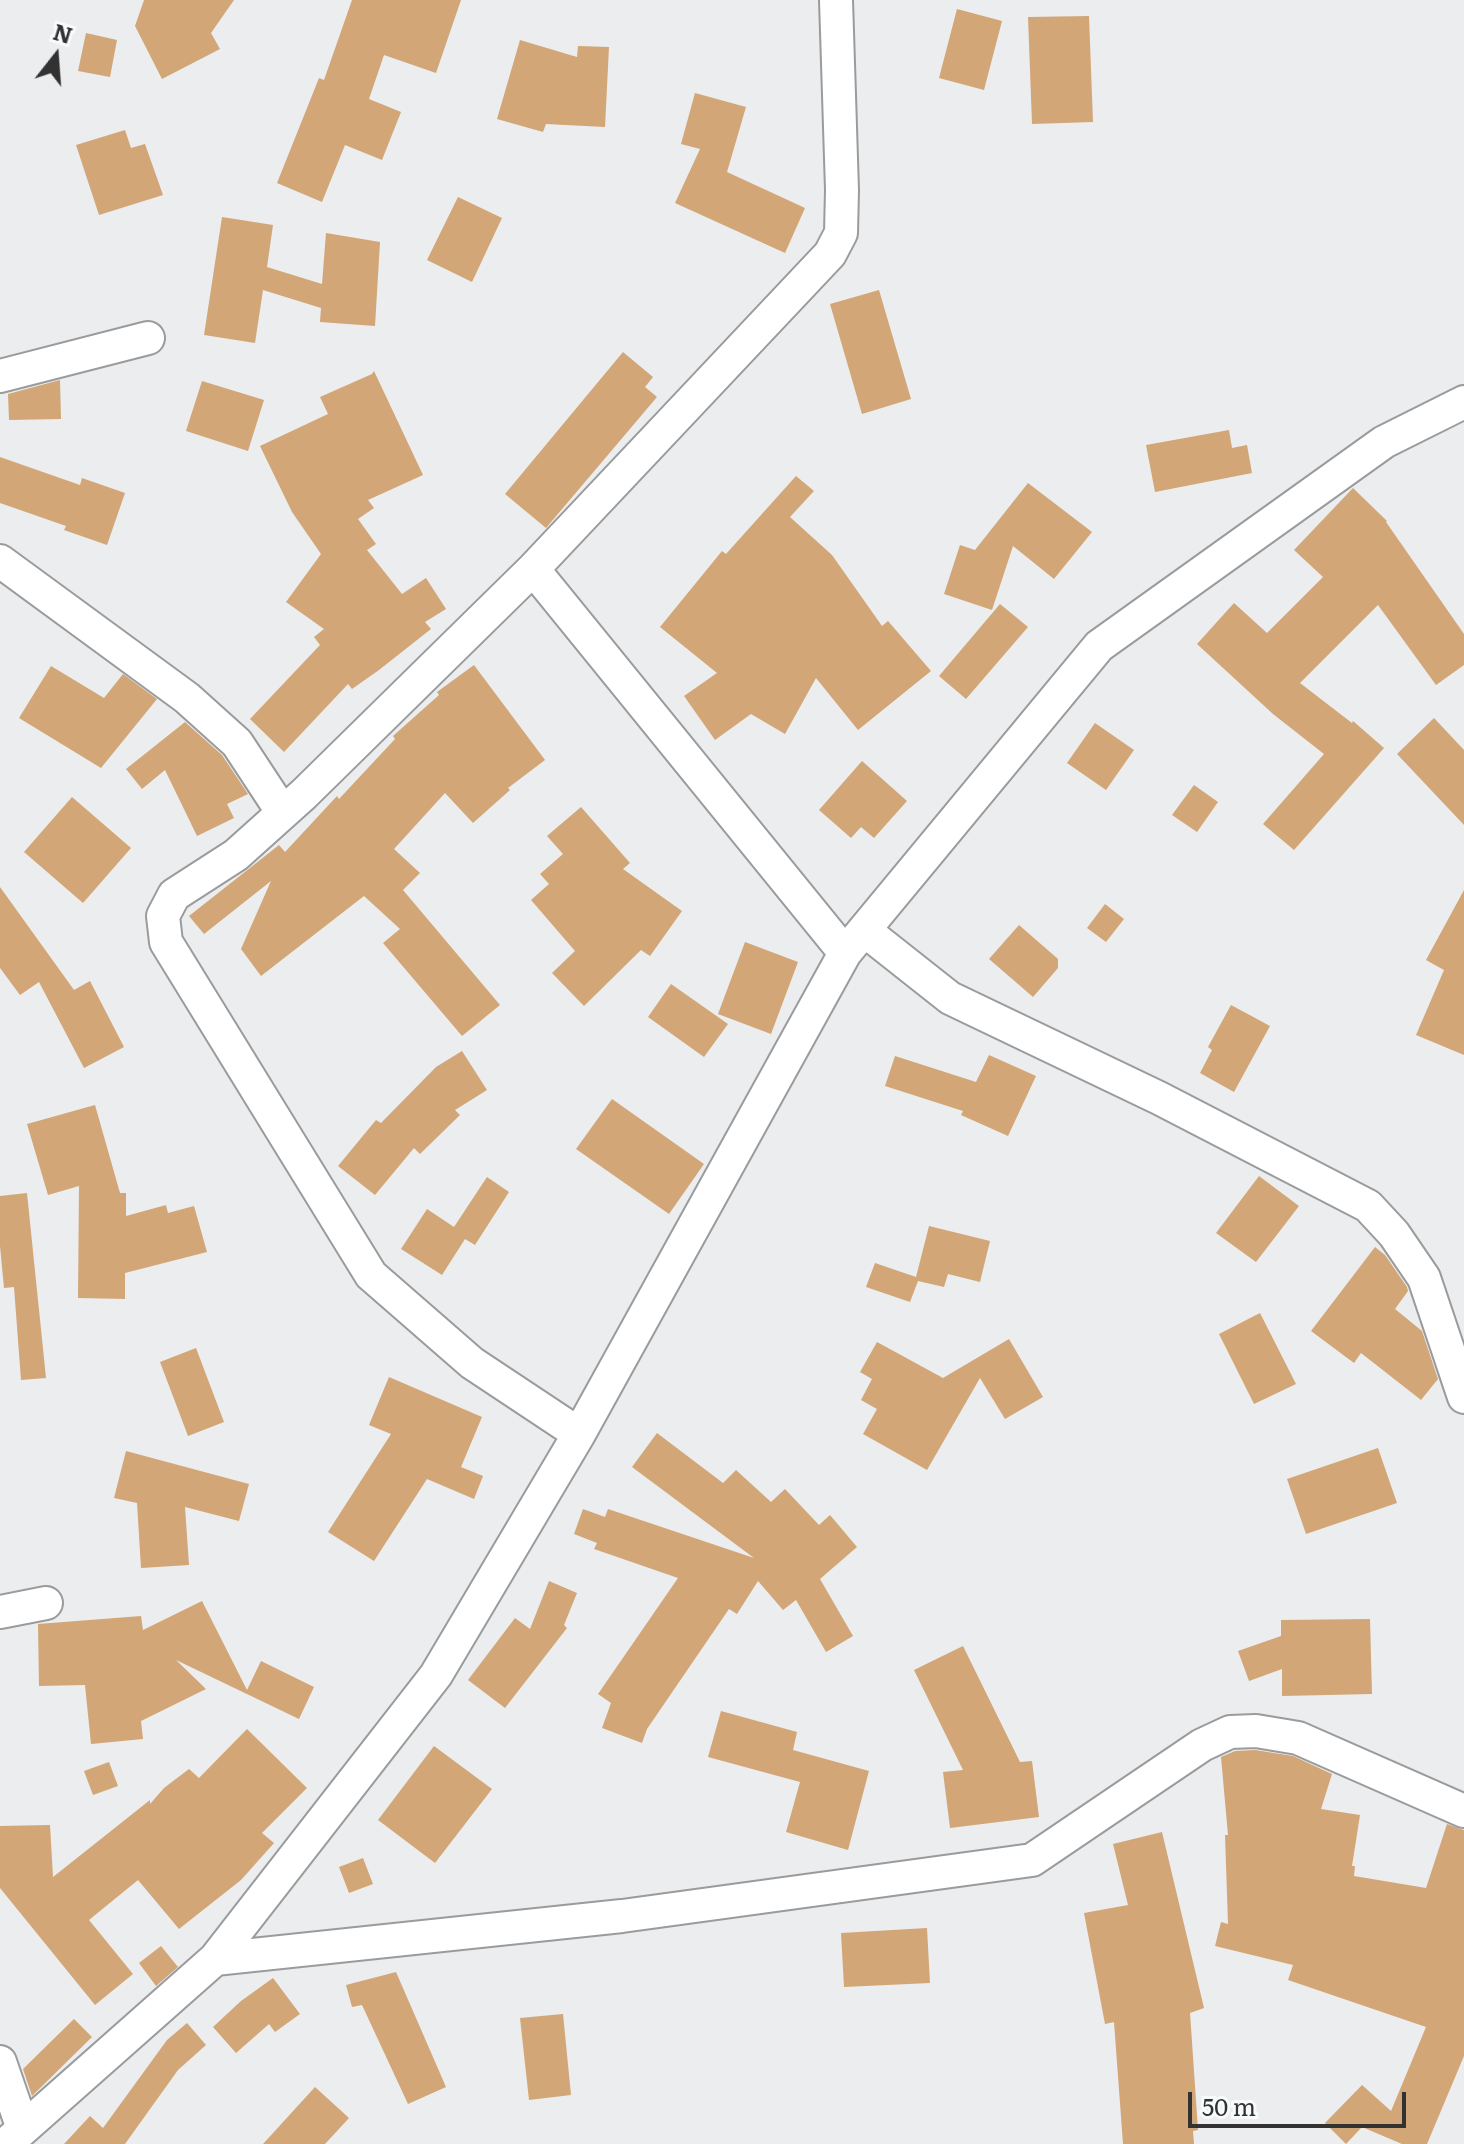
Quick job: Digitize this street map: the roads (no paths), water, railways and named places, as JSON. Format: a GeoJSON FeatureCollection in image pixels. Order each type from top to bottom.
{"type":"FeatureCollection","features":[{"type":"Feature","properties":{"kind":"street"},"geometry":{"type":"LineString","coordinates":[[579,1434],[472,1363],[371,1275],[166,942],[163,916],[174,895],[236,855],[283,813],[533,569],[830,254],[841,233],[836,0]]}},
{"type":"Feature","properties":{"kind":"street"},"geometry":{"type":"LineString","coordinates":[[0,376],[148,338]]}},
{"type":"Feature","properties":{"kind":"street"},"geometry":{"type":"LineString","coordinates":[[14,2137],[215,1959],[436,1675],[579,1434],[854,941],[1099,646],[1384,442],[1464,402]]}},
{"type":"Feature","properties":{"kind":"street"},"geometry":{"type":"LineString","coordinates":[[0,561],[187,698],[237,743],[283,813]]}},
{"type":"Feature","properties":{"kind":"street"},"geometry":{"type":"LineString","coordinates":[[533,569],[854,941],[950,998],[1159,1098],[1368,1206],[1394,1234],[1424,1278],[1464,1397]]}},
{"type":"Feature","properties":{"kind":"street"},"geometry":{"type":"LineString","coordinates":[[0,1612],[46,1603]]}},
{"type":"Feature","properties":{"kind":"street"},"geometry":{"type":"LineString","coordinates":[[215,1959],[622,1916],[1032,1860],[1202,1745],[1230,1732],[1256,1731],[1298,1738],[1464,1811]]}},
{"type":"Feature","properties":{"kind":"street"},"geometry":{"type":"LineString","coordinates":[[0,2062],[14,2137]]}}]}
